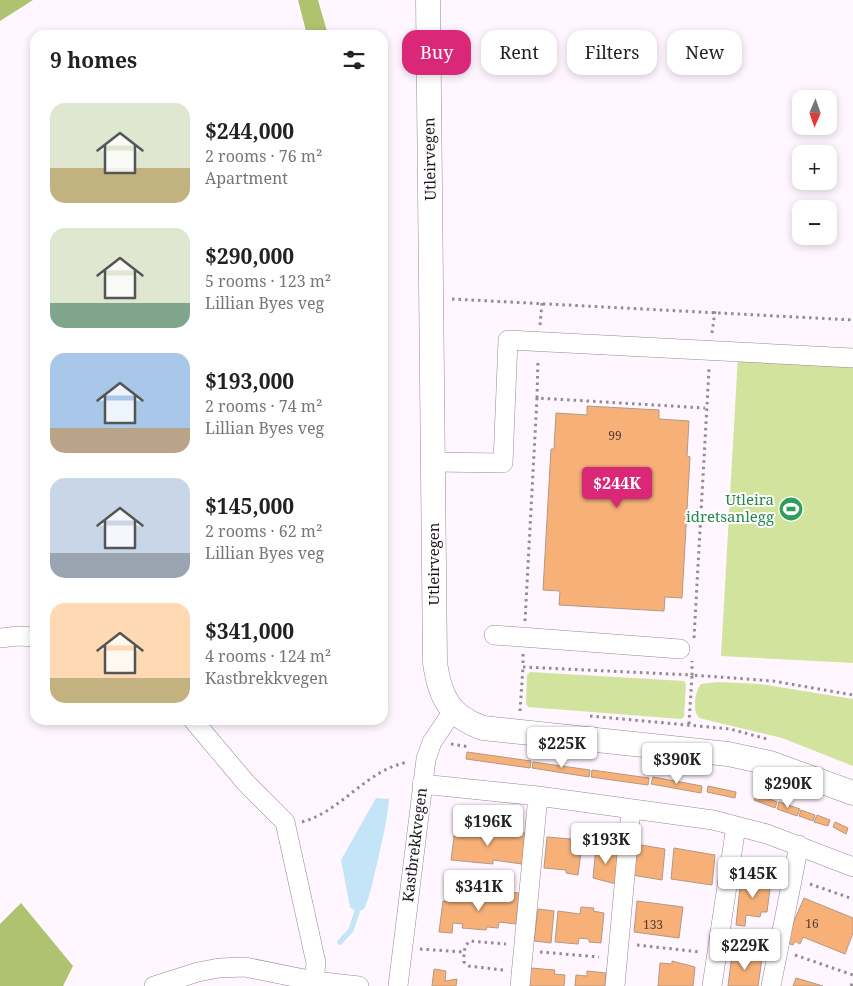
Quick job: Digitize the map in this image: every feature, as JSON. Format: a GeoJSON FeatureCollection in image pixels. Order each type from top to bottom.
{"type":"FeatureCollection","features":[{"type":"Feature","properties":{"kind":"main road","name":"Utleirvegen"},"geometry":{"type":"LineString","coordinates":[[428,0],[435,663],[439,688],[453,711],[467,722],[483,728],[728,754],[770,763],[853,793]]}},
{"type":"Feature","properties":{"kind":"street"},"geometry":{"type":"LineString","coordinates":[[433,462],[503,463],[508,340],[853,358]]}},
{"type":"Feature","properties":{"kind":"street"},"geometry":{"type":"LineString","coordinates":[[494,635],[689,650]]}},
{"type":"Feature","properties":{"kind":"street"},"geometry":{"type":"LineString","coordinates":[[0,638],[30,637]]}},
{"type":"Feature","properties":{"kind":"street","name":"Kastbrekkvegen"},"geometry":{"type":"LineString","coordinates":[[398,986],[426,759],[432,742],[453,711]]}},
{"type":"Feature","properties":{"kind":"street"},"geometry":{"type":"LineString","coordinates":[[197,725],[246,783],[285,822],[316,963],[314,981]]}},
{"type":"Feature","properties":{"kind":"street"},"geometry":{"type":"LineString","coordinates":[[422,784],[538,796],[713,820],[799,845],[853,867]]}},
{"type":"Feature","properties":{"kind":"street"},"geometry":{"type":"LineString","coordinates":[[521,979],[538,796]]}},
{"type":"Feature","properties":{"kind":"street"},"geometry":{"type":"LineString","coordinates":[[615,986],[631,809]]}},
{"type":"Feature","properties":{"kind":"street"},"geometry":{"type":"LineString","coordinates":[[712,986],[736,826]]}},
{"type":"Feature","properties":{"kind":"street"},"geometry":{"type":"LineString","coordinates":[[771,986],[799,845]]}},
{"type":"Feature","properties":{"kind":"street"},"geometry":{"type":"LineString","coordinates":[[154,986],[173,978],[219,968],[245,968],[314,981],[360,986]]}},
{"type":"Feature","properties":{"kind":"path"},"geometry":{"type":"LineString","coordinates":[[452,290],[452,309]]}},
{"type":"Feature","properties":{"kind":"path"},"geometry":{"type":"LineString","coordinates":[[452,300],[853,320]]}},
{"type":"Feature","properties":{"kind":"path"},"geometry":{"type":"LineString","coordinates":[[525,629],[539,342]]}},
{"type":"Feature","properties":{"kind":"path"},"geometry":{"type":"LineString","coordinates":[[689,724],[692,675],[689,650],[710,351]]}},
{"type":"Feature","properties":{"kind":"path"},"geometry":{"type":"LineString","coordinates":[[537,398],[705,408]]}},
{"type":"Feature","properties":{"kind":"path"},"geometry":{"type":"LineString","coordinates":[[520,711],[524,648]]}},
{"type":"Feature","properties":{"kind":"path"},"geometry":{"type":"LineString","coordinates":[[523,667],[773,681],[853,695]]}},
{"type":"Feature","properties":{"kind":"path"},"geometry":{"type":"LineString","coordinates":[[510,710],[530,712]]}},
{"type":"Feature","properties":{"kind":"path"},"geometry":{"type":"LineString","coordinates":[[589,716],[730,729],[772,740]]}},
{"type":"Feature","properties":{"kind":"path"},"geometry":{"type":"LineString","coordinates":[[446,744],[472,747]]}},
{"type":"Feature","properties":{"kind":"path"},"geometry":{"type":"LineString","coordinates":[[285,822],[302,822],[316,818],[353,790],[392,765],[426,759]]}},
{"type":"Feature","properties":{"kind":"path"},"geometry":{"type":"LineString","coordinates":[[793,878],[853,899]]}},
{"type":"Feature","properties":{"kind":"path"},"geometry":{"type":"LineString","coordinates":[[521,979],[468,966],[464,962],[466,945],[470,941],[524,948],[716,954]]}},
{"type":"Feature","properties":{"kind":"path"},"geometry":{"type":"LineString","coordinates":[[403,947],[464,952]]}},
{"type":"Feature","properties":{"kind":"path"},"geometry":{"type":"LineString","coordinates":[[851,986],[853,982]]}},
{"type":"Feature","properties":{"kind":"green space"},"geometry":{"type":"Polygon","coordinates":[[[0,0],[33,0],[0,21],[0,0]]]}},
{"type":"Feature","properties":{"kind":"green space"},"geometry":{"type":"Polygon","coordinates":[[[298,0],[318,0],[327,30],[306,30],[298,0]]]}},
{"type":"Feature","properties":{"kind":"green space","name":"Utleira idretsanlegg"},"geometry":{"type":"Polygon","coordinates":[[[738,355],[853,362],[853,663],[721,656],[738,355]]]}},
{"type":"Feature","properties":{"kind":"green space"},"geometry":{"type":"Polygon","coordinates":[[[530,672],[684,681],[686,684],[684,717],[681,719],[528,707],[526,704],[527,675],[530,672]]]}},
{"type":"Feature","properties":{"kind":"green space"},"geometry":{"type":"Polygon","coordinates":[[[717,682],[760,684],[853,699],[853,766],[782,738],[699,718],[695,706],[699,687],[701,684],[717,682]]]}},
{"type":"Feature","properties":{"kind":"green space"},"geometry":{"type":"Polygon","coordinates":[[[21,903],[73,966],[63,986],[0,986],[0,924],[21,903]]]}},
{"type":"Feature","properties":{"kind":"water"},"geometry":{"type":"Polygon","coordinates":[[[376,798],[389,799],[387,816],[369,897],[364,909],[357,912],[350,907],[341,860],[376,798]]]}},
{"type":"Feature","properties":{"kind":"building"},"geometry":{"type":"Polygon","coordinates":[[[587,406],[659,410],[659,419],[689,421],[687,456],[690,457],[682,598],[665,597],[664,611],[559,605],[560,591],[543,590],[551,449],[554,449],[556,413],[587,415],[587,406]]]}},
{"type":"Feature","properties":{"kind":"building"},"geometry":{"type":"Polygon","coordinates":[[[467,752],[531,761],[530,768],[466,759],[467,752]]]}},
{"type":"Feature","properties":{"kind":"building"},"geometry":{"type":"Polygon","coordinates":[[[533,762],[590,770],[589,777],[532,768],[533,762]]]}},
{"type":"Feature","properties":{"kind":"building"},"geometry":{"type":"Polygon","coordinates":[[[592,770],[649,778],[648,785],[591,777],[592,770]]]}},
{"type":"Feature","properties":{"kind":"building"},"geometry":{"type":"Polygon","coordinates":[[[653,777],[702,786],[701,793],[651,784],[653,777]]]}},
{"type":"Feature","properties":{"kind":"building"},"geometry":{"type":"Polygon","coordinates":[[[708,786],[736,792],[735,798],[707,792],[708,786]]]}},
{"type":"Feature","properties":{"kind":"building"},"geometry":{"type":"Polygon","coordinates":[[[757,794],[777,802],[775,808],[754,800],[757,794]]]}},
{"type":"Feature","properties":{"kind":"building"},"geometry":{"type":"Polygon","coordinates":[[[779,802],[800,809],[797,816],[777,809],[779,802]]]}},
{"type":"Feature","properties":{"kind":"building"},"geometry":{"type":"Polygon","coordinates":[[[801,810],[815,815],[813,821],[799,816],[801,810]]]}},
{"type":"Feature","properties":{"kind":"building"},"geometry":{"type":"Polygon","coordinates":[[[817,815],[830,820],[828,826],[814,822],[817,815]]]}},
{"type":"Feature","properties":{"kind":"building"},"geometry":{"type":"Polygon","coordinates":[[[835,822],[848,828],[846,834],[833,827],[835,822]]]}},
{"type":"Feature","properties":{"kind":"building"},"geometry":{"type":"Polygon","coordinates":[[[455,829],[494,833],[495,830],[525,833],[522,864],[493,860],[493,864],[451,860],[455,829]]]}},
{"type":"Feature","properties":{"kind":"building"},"geometry":{"type":"Polygon","coordinates":[[[547,837],[571,839],[571,843],[582,844],[578,875],[566,873],[566,870],[544,868],[547,837]]]}},
{"type":"Feature","properties":{"kind":"building"},"geometry":{"type":"Polygon","coordinates":[[[635,844],[665,849],[662,880],[632,875],[635,844]]]}},
{"type":"Feature","properties":{"kind":"building"},"geometry":{"type":"Polygon","coordinates":[[[596,847],[609,849],[608,852],[620,853],[616,884],[593,878],[596,847]]]}},
{"type":"Feature","properties":{"kind":"building"},"geometry":{"type":"Polygon","coordinates":[[[674,848],[715,855],[712,885],[671,879],[674,848]]]}},
{"type":"Feature","properties":{"kind":"building"},"geometry":{"type":"Polygon","coordinates":[[[741,878],[771,881],[767,912],[761,912],[760,917],[746,915],[745,926],[736,925],[741,878]]]}},
{"type":"Feature","properties":{"kind":"building"},"geometry":{"type":"Polygon","coordinates":[[[501,891],[519,893],[516,924],[499,922],[498,928],[487,927],[486,930],[462,928],[463,924],[453,923],[452,933],[439,932],[443,901],[454,902],[455,892],[467,894],[467,897],[488,899],[489,896],[500,897],[501,891]]]}},
{"type":"Feature","properties":{"kind":"building"},"geometry":{"type":"Polygon","coordinates":[[[804,898],[853,918],[853,933],[845,954],[803,937],[800,944],[795,941],[793,945],[785,942],[804,898]]]}},
{"type":"Feature","properties":{"kind":"building"},"geometry":{"type":"Polygon","coordinates":[[[637,901],[683,907],[679,938],[634,932],[637,901]]]}},
{"type":"Feature","properties":{"kind":"building"},"geometry":{"type":"Polygon","coordinates":[[[581,907],[594,908],[593,911],[604,913],[601,943],[589,942],[589,939],[579,938],[578,944],[555,942],[558,911],[580,914],[581,907]]]}},
{"type":"Feature","properties":{"kind":"building"},"geometry":{"type":"Polygon","coordinates":[[[538,909],[554,911],[551,943],[534,941],[538,909]]]}},
{"type":"Feature","properties":{"kind":"building"},"geometry":{"type":"Polygon","coordinates":[[[732,955],[762,959],[758,986],[728,986],[732,955]]]}},
{"type":"Feature","properties":{"kind":"building"},"geometry":{"type":"Polygon","coordinates":[[[672,961],[695,967],[693,986],[658,986],[660,963],[672,964],[672,961]]]}},
{"type":"Feature","properties":{"kind":"building"},"geometry":{"type":"Polygon","coordinates":[[[531,968],[555,970],[554,974],[565,975],[564,986],[529,986],[531,968]]]}},
{"type":"Feature","properties":{"kind":"building"},"geometry":{"type":"Polygon","coordinates":[[[434,969],[446,971],[445,981],[457,979],[456,986],[432,986],[434,969]]]}},
{"type":"Feature","properties":{"kind":"building"},"geometry":{"type":"Polygon","coordinates":[[[587,971],[606,973],[605,986],[575,986],[576,975],[587,976],[587,971]]]}},
{"type":"Feature","properties":{"kind":"building"},"geometry":{"type":"Polygon","coordinates":[[[796,978],[823,986],[793,986],[796,978]]]}},
{"type":"Feature","properties":{"kind":"waterway"},"geometry":{"type":"LineString","coordinates":[[340,942],[351,930],[357,912]]}},
{"type":"Feature","properties":{"kind":"place","name":"Utleira idretsanlegg"},"geometry":{"type":"Point","coordinates":[791,509]}}]}
